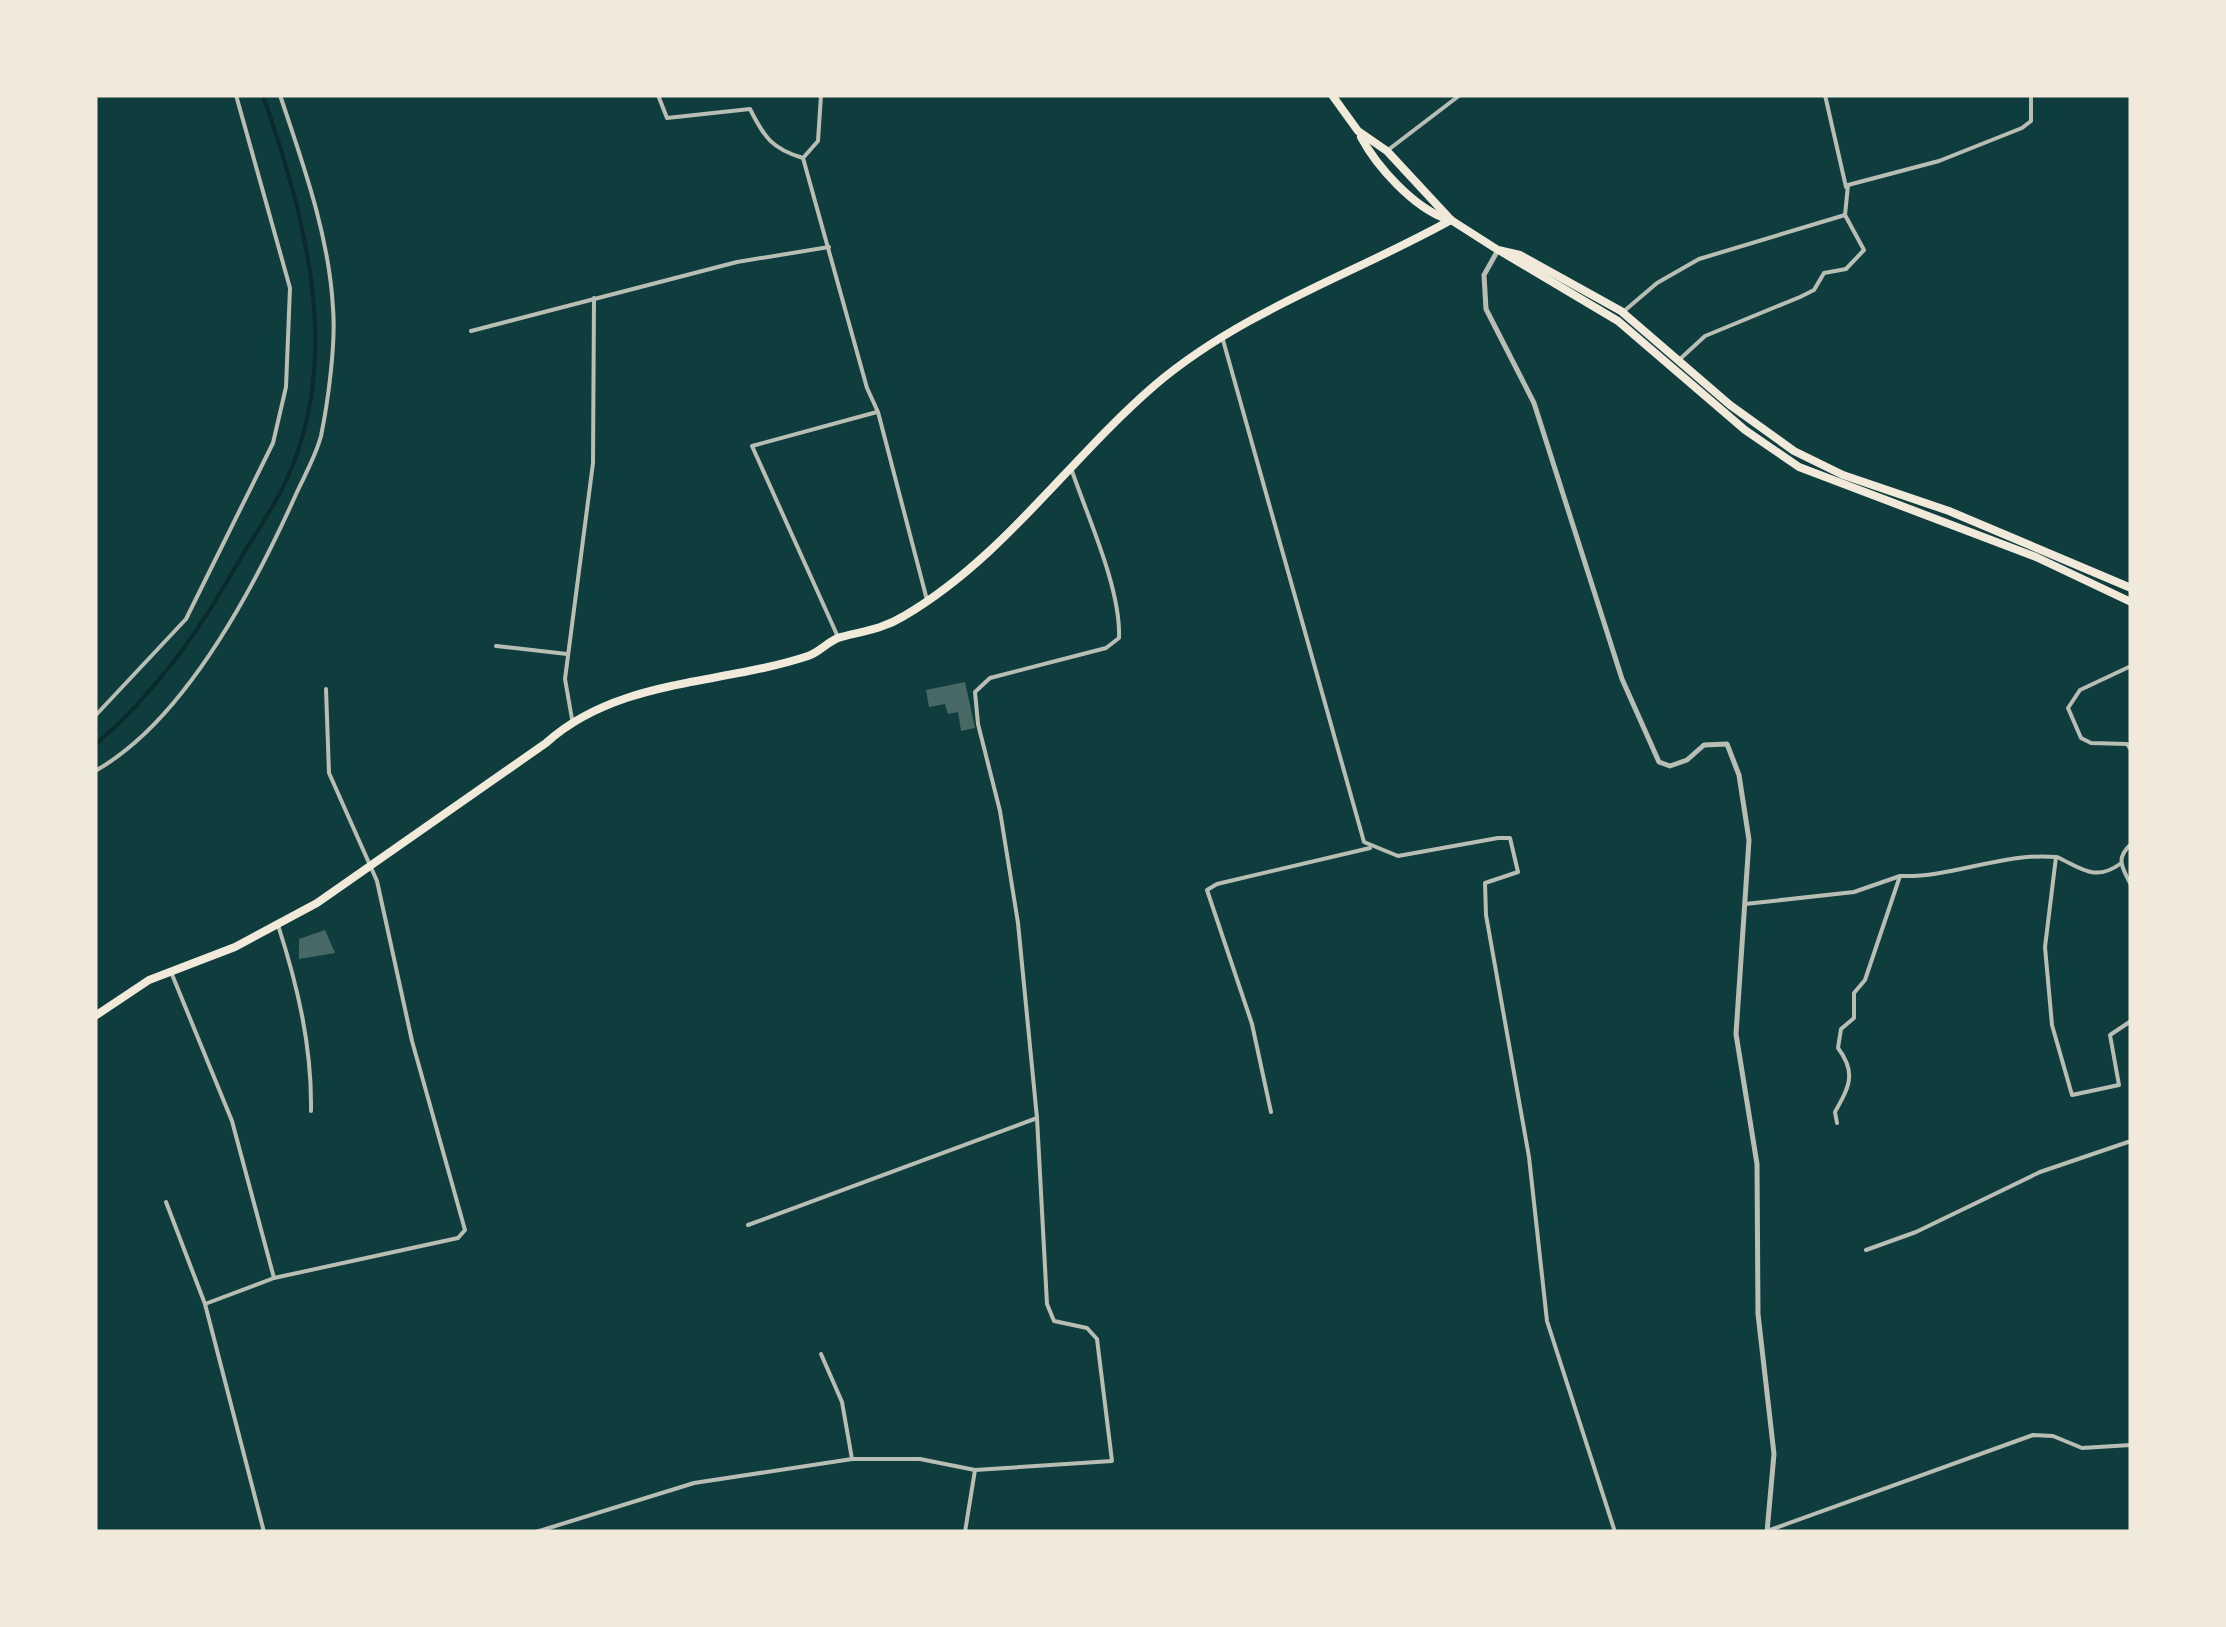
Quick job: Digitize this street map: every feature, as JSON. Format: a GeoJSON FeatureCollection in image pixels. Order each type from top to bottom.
{"type":"FeatureCollection","features":[{"type":"Feature","properties":{"kind":"main road"},"geometry":{"type":"LineString","coordinates":[[1332,95],[1371,154],[1433,214],[1451,220],[1514,263],[1618,321],[1745,430],[1799,466],[2036,557],[2131,602]]}},
{"type":"Feature","properties":{"kind":"main road"},"geometry":{"type":"LineString","coordinates":[[1358,131],[1387,151],[1451,220]]}},
{"type":"Feature","properties":{"kind":"main road"},"geometry":{"type":"LineString","coordinates":[[95,1016],[149,980],[235,946],[368,869],[572,720],[704,676],[811,655],[838,638],[868,634],[927,600],[988,552],[1153,386],[1222,335],[1280,304],[1370,265],[1451,220]]}},
{"type":"Feature","properties":{"kind":"main road"},"geometry":{"type":"LineString","coordinates":[[1498,250],[1520,255],[1623,312],[1742,414],[1794,450],[1843,474],[1949,511],[2131,588]]}},
{"type":"Feature","properties":{"kind":"street"},"geometry":{"type":"LineString","coordinates":[[95,716],[186,619],[273,443],[286,387],[290,288],[236,95]]}},
{"type":"Feature","properties":{"kind":"street"},"geometry":{"type":"LineString","coordinates":[[95,771],[120,758],[158,722],[216,640],[277,537],[320,439],[334,312],[328,260],[280,95]]}},
{"type":"Feature","properties":{"kind":"street"},"geometry":{"type":"LineString","coordinates":[[658,95],[667,118],[750,108],[764,138],[779,151],[803,158]]}},
{"type":"Feature","properties":{"kind":"street"},"geometry":{"type":"LineString","coordinates":[[803,158],[818,141],[820,95]]}},
{"type":"Feature","properties":{"kind":"street"},"geometry":{"type":"LineString","coordinates":[[1387,151],[1460,95]]}},
{"type":"Feature","properties":{"kind":"street"},"geometry":{"type":"LineString","coordinates":[[1680,359],[1705,336],[1814,290],[1824,272],[1855,262],[1864,250],[1845,215],[1846,187],[1825,95]]}},
{"type":"Feature","properties":{"kind":"street"},"geometry":{"type":"LineString","coordinates":[[1846,187],[1939,162],[2022,128],[2031,121],[2032,95]]}},
{"type":"Feature","properties":{"kind":"street"},"geometry":{"type":"LineString","coordinates":[[803,158],[867,388],[878,412],[927,600]]}},
{"type":"Feature","properties":{"kind":"street"},"geometry":{"type":"LineString","coordinates":[[1623,312],[1657,283],[1699,258],[1845,215]]}},
{"type":"Feature","properties":{"kind":"street"},"geometry":{"type":"LineString","coordinates":[[470,331],[737,262],[828,247]]}},
{"type":"Feature","properties":{"kind":"street"},"geometry":{"type":"LineString","coordinates":[[1498,250],[1484,275],[1486,309],[1534,403],[1622,678],[1659,762],[1670,766],[1687,760],[1704,744],[1727,744],[1733,752],[1749,840],[1736,1034],[1757,1164],[1758,1314],[1774,1454],[1767,1532],[2033,1434],[2052,1436],[2082,1448],[2131,1445]]}},
{"type":"Feature","properties":{"kind":"street"},"geometry":{"type":"LineString","coordinates":[[572,720],[565,679],[593,463],[594,298]]}},
{"type":"Feature","properties":{"kind":"street"},"geometry":{"type":"LineString","coordinates":[[1222,335],[1315,679],[1362,836],[1373,847],[1398,856],[1510,838],[1515,848],[1518,872],[1485,883],[1486,915],[1528,1157],[1551,1340],[1615,1532]]}},
{"type":"Feature","properties":{"kind":"street"},"geometry":{"type":"LineString","coordinates":[[838,638],[752,456],[752,446],[878,412]]}},
{"type":"Feature","properties":{"kind":"street"},"geometry":{"type":"LineString","coordinates":[[536,1532],[694,1484],[852,1460],[920,1458],[974,1470],[1112,1460],[1097,1339],[1087,1328],[1054,1321],[1047,1304],[1037,1118],[1018,923],[1000,811],[978,724],[976,692],[990,678],[1106,648],[1118,638],[1108,580],[1071,468]]}},
{"type":"Feature","properties":{"kind":"street"},"geometry":{"type":"LineString","coordinates":[[496,646],[567,654]]}},
{"type":"Feature","properties":{"kind":"street"},"geometry":{"type":"LineString","coordinates":[[2131,666],[2080,690],[2068,708],[2081,738],[2090,743],[2128,744],[2131,750]]}},
{"type":"Feature","properties":{"kind":"street"},"geometry":{"type":"LineString","coordinates":[[206,1304],[274,1278],[458,1238],[464,1230],[412,1041],[378,881],[368,869],[329,773],[326,689]]}},
{"type":"Feature","properties":{"kind":"street"},"geometry":{"type":"LineString","coordinates":[[2131,844],[2121,854],[2120,864],[2131,885]]}},
{"type":"Feature","properties":{"kind":"street"},"geometry":{"type":"LineString","coordinates":[[1271,1112],[1252,1024],[1207,890],[1217,884],[1373,847]]}},
{"type":"Feature","properties":{"kind":"street"},"geometry":{"type":"LineString","coordinates":[[1745,904],[1854,892],[1900,876],[1922,877],[1999,859],[2056,857],[2088,874],[2104,874],[2120,864]]}},
{"type":"Feature","properties":{"kind":"street"},"geometry":{"type":"LineString","coordinates":[[2056,857],[2045,947],[2052,1026],[2072,1095],[2118,1085],[2110,1035],[2131,1020]]}},
{"type":"Feature","properties":{"kind":"street"},"geometry":{"type":"LineString","coordinates":[[1837,1124],[1835,1112],[1852,1084],[1848,1062],[1838,1048],[1841,1028],[1854,1018],[1854,993],[1865,980],[1900,876]]}},
{"type":"Feature","properties":{"kind":"street"},"geometry":{"type":"LineString","coordinates":[[277,922],[294,973],[312,1064],[311,1112]]}},
{"type":"Feature","properties":{"kind":"street"},"geometry":{"type":"LineString","coordinates":[[171,972],[232,1121],[274,1278]]}},
{"type":"Feature","properties":{"kind":"street"},"geometry":{"type":"LineString","coordinates":[[748,1224],[1037,1118]]}},
{"type":"Feature","properties":{"kind":"street"},"geometry":{"type":"LineString","coordinates":[[1866,1250],[1916,1232],[2040,1172],[2131,1141]]}},
{"type":"Feature","properties":{"kind":"street"},"geometry":{"type":"LineString","coordinates":[[166,1202],[206,1304],[264,1532]]}},
{"type":"Feature","properties":{"kind":"street"},"geometry":{"type":"LineString","coordinates":[[821,1354],[842,1402],[852,1460]]}},
{"type":"Feature","properties":{"kind":"street"},"geometry":{"type":"LineString","coordinates":[[966,1532],[974,1470]]}},
{"type":"Feature","properties":{"kind":"building"},"geometry":{"type":"Polygon","coordinates":[[[965,682],[975,728],[961,731],[958,712],[948,714],[945,704],[929,707],[926,690],[965,682]]]}},
{"type":"Feature","properties":{"kind":"building"},"geometry":{"type":"Polygon","coordinates":[[[325,930],[335,953],[299,959],[299,939],[325,930]]]}},
{"type":"Feature","properties":{"kind":"waterway"},"geometry":{"type":"LineString","coordinates":[[95,745],[156,684],[206,616],[281,492],[303,434],[313,385],[312,287],[292,190],[263,95]]}}]}
